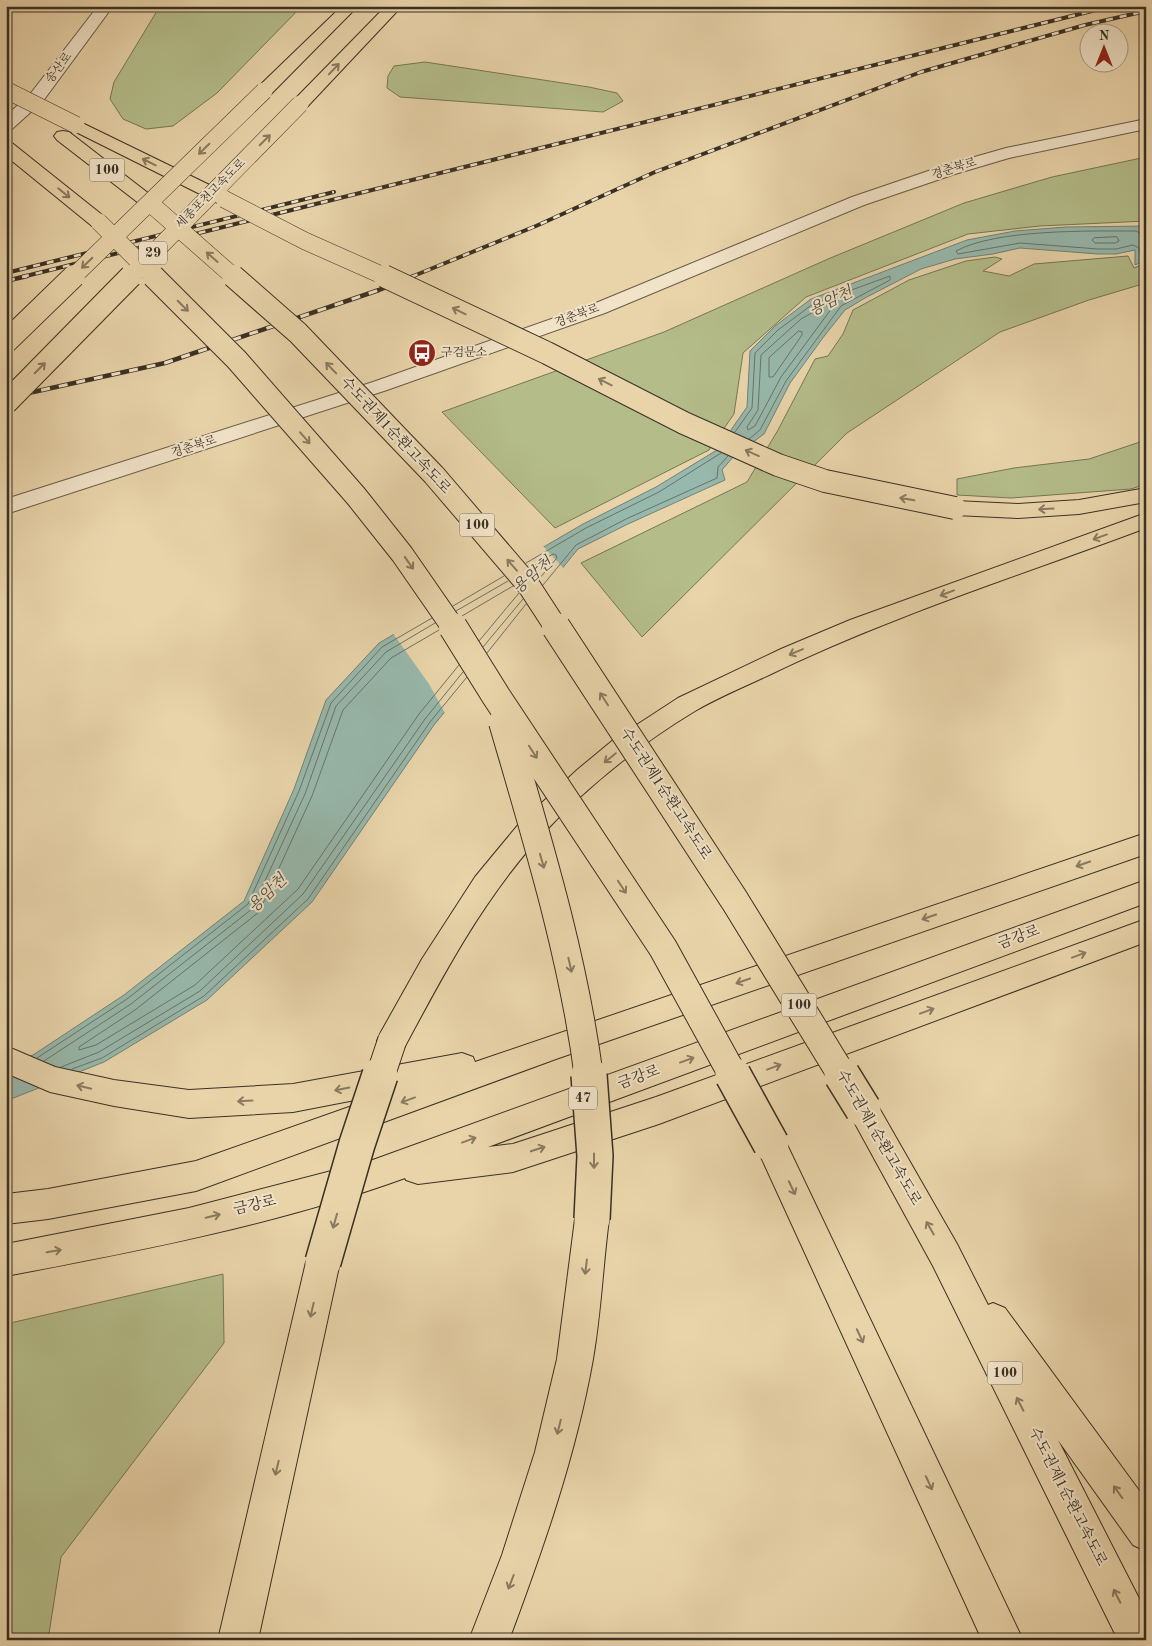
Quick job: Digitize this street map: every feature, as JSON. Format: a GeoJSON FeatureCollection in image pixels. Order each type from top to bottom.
{"type":"FeatureCollection","features":[{"type":"Feature","properties":{"kind":"highway","name":"29"},"geometry":{"type":"LineString","coordinates":[[6,342],[351,6]]}},
{"type":"Feature","properties":{"kind":"highway","name":"세종포천고속도로"},"geometry":{"type":"LineString","coordinates":[[6,403],[395,6]]}},
{"type":"Feature","properties":{"kind":"highway","name":"수도권제1순환고속도로"},"geometry":{"type":"LineString","coordinates":[[6,91],[70,131],[298,333],[434,474],[529,586],[735,901],[863,1109],[945,1255],[1139,1640]]}},
{"type":"Feature","properties":{"kind":"highway"},"geometry":{"type":"LineString","coordinates":[[70,131],[224,199],[305,241],[416,290],[547,353],[684,423],[778,465],[825,481],[886,496],[955,508],[1018,511],[1079,507],[1146,495]]}},
{"type":"Feature","properties":{"kind":"highway"},"geometry":{"type":"LineString","coordinates":[[6,147],[99,222],[237,360],[356,496],[402,554],[446,616],[496,696],[663,948],[771,1144],[1003,1640]]}},
{"type":"Feature","properties":{"kind":"highway"},"geometry":{"type":"LineString","coordinates":[[238,1640],[323,1262],[357,1144],[392,1042],[432,967],[485,885],[528,832],[586,777],[621,748],[687,704],[790,654],[858,626],[1146,520]]}},
{"type":"Feature","properties":{"kind":"highway"},"geometry":{"type":"LineString","coordinates":[[489,1640],[521,1556],[553,1452],[575,1359],[592,1219],[594,1155],[583,1028],[558,918],[496,696]]}},
{"type":"Feature","properties":{"kind":"highway"},"geometry":{"type":"LineString","coordinates":[[6,1209],[48,1204],[196,1176],[545,1050],[1146,841]]}},
{"type":"Feature","properties":{"kind":"highway","name":"금강로"},"geometry":{"type":"LineString","coordinates":[[6,1260],[94,1244],[308,1194],[370,1176],[1146,891]]}},
{"type":"Feature","properties":{"kind":"highway"},"geometry":{"type":"LineString","coordinates":[[370,1176],[513,1158],[658,1110],[1146,930]]}},
{"type":"Feature","properties":{"kind":"highway"},"geometry":{"type":"LineString","coordinates":[[6,1059],[50,1079],[114,1093],[189,1104],[293,1098],[545,1050]]}},
{"type":"Feature","properties":{"kind":"highway"},"geometry":{"type":"LineString","coordinates":[[945,1255],[1146,1532]]}},
{"type":"Feature","properties":{"kind":"street","name":"송산로"},"geometry":{"type":"LineString","coordinates":[[6,124],[37,97],[106,6]]}},
{"type":"Feature","properties":{"kind":"street","name":"경춘북로"},"geometry":{"type":"LineString","coordinates":[[6,507],[380,386],[580,315],[726,257],[858,201],[949,170],[1006,154],[1146,124]]}},
{"type":"Feature","properties":{"kind":"green space"},"geometry":{"type":"Polygon","coordinates":[[[160,6],[302,6],[217,93],[173,126],[146,129],[123,119],[110,99],[114,82],[160,6]]]}},
{"type":"Feature","properties":{"kind":"green space"},"geometry":{"type":"Polygon","coordinates":[[[425,62],[589,87],[617,93],[623,101],[603,112],[400,97],[387,88],[388,76],[394,66],[425,62]]]}},
{"type":"Feature","properties":{"kind":"green space"},"geometry":{"type":"Polygon","coordinates":[[[1146,157],[1146,221],[1040,226],[968,234],[806,297],[743,353],[734,414],[709,450],[555,528],[442,412],[664,332],[828,259],[964,203],[1052,177],[1146,157]]]}},
{"type":"Feature","properties":{"kind":"green space"},"geometry":{"type":"Polygon","coordinates":[[[1128,256],[1134,268],[1146,263],[1146,283],[1089,300],[1000,332],[847,433],[642,637],[581,563],[747,482],[778,430],[815,359],[828,356],[843,334],[853,310],[909,280],[966,261],[995,257],[1002,259],[983,271],[1009,276],[1034,264],[1128,256]]]}},
{"type":"Feature","properties":{"kind":"green space"},"geometry":{"type":"Polygon","coordinates":[[[1146,440],[1146,484],[1131,489],[1011,498],[957,495],[957,479],[1014,468],[1089,459],[1146,440]]]}},
{"type":"Feature","properties":{"kind":"green space"},"geometry":{"type":"Polygon","coordinates":[[[223,1274],[224,1343],[61,1557],[48,1640],[6,1640],[6,1324],[223,1274]]]}},
{"type":"Feature","properties":{"kind":"water","name":"용암천"},"geometry":{"type":"Polygon","coordinates":[[[1146,226],[1141,231],[1146,231],[1146,260],[1135,265],[1135,250],[1116,254],[1098,254],[1020,248],[955,259],[921,269],[845,310],[790,383],[764,434],[733,457],[722,470],[725,480],[578,549],[434,725],[312,902],[207,1000],[104,1062],[6,1101],[6,1065],[33,1055],[124,995],[244,901],[294,789],[326,700],[379,643],[583,524],[656,487],[717,450],[747,407],[750,351],[775,326],[811,299],[967,240],[1015,231],[1066,227],[1146,226]]]}},
{"type":"Feature","properties":{"kind":"pier"},"geometry":{"type":"Polygon","coordinates":[[[542,545],[565,570],[446,715],[429,684],[392,632],[542,545]]]}},
{"type":"Feature","properties":{"kind":"railway"},"geometry":{"type":"LineString","coordinates":[[22,277],[1112,6]]}},
{"type":"Feature","properties":{"kind":"railway"},"geometry":{"type":"LineString","coordinates":[[411,277],[536,226],[655,172],[921,72],[1085,25],[1146,11]]}},
{"type":"Feature","properties":{"kind":"railway"},"geometry":{"type":"LineString","coordinates":[[6,273],[334,192]]}},
{"type":"Feature","properties":{"kind":"railway"},"geometry":{"type":"LineString","coordinates":[[6,281],[27,276]]}},
{"type":"Feature","properties":{"kind":"railway"},"geometry":{"type":"LineString","coordinates":[[6,398],[165,363],[379,290],[414,276]]}},
{"type":"Feature","properties":{"kind":"place","name":"구검문소"},"geometry":{"type":"Point","coordinates":[422,353]}}]}
